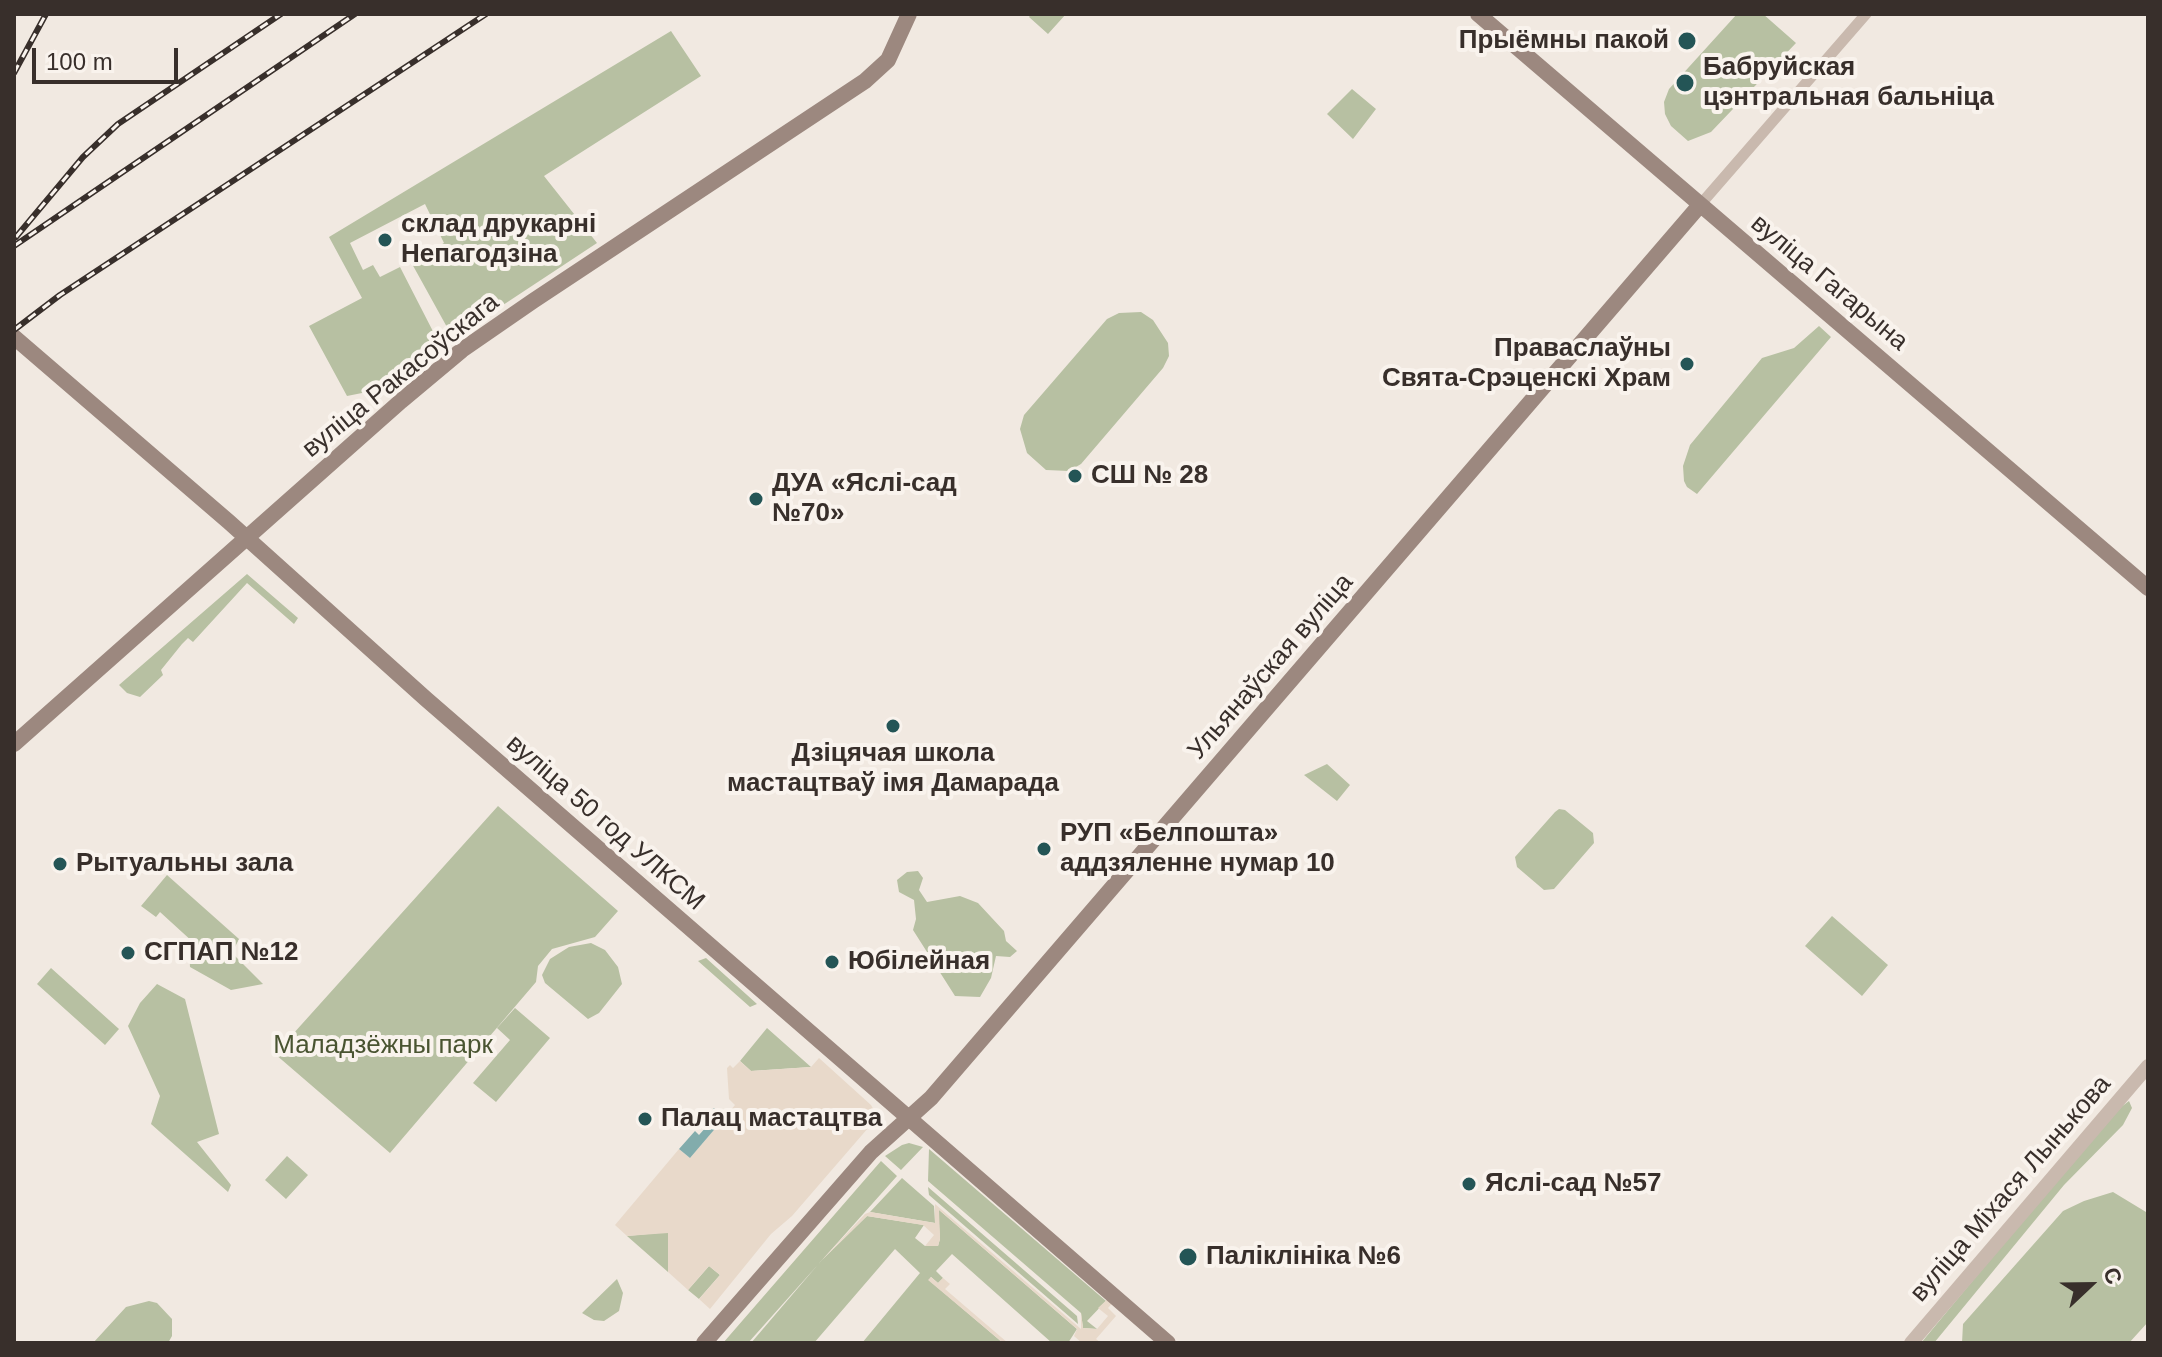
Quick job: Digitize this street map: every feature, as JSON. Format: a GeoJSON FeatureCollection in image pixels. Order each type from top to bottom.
{"type":"FeatureCollection","features":[{"type":"Feature","properties":{"kind":"main road","name":"вуліца Ракасоўскага"},"geometry":{"type":"LineString","coordinates":[[14,744],[462,350],[865,81],[888,60],[909,14]]}},
{"type":"Feature","properties":{"kind":"main road","name":"вуліца Гагарына"},"geometry":{"type":"LineString","coordinates":[[1478,14],[2148,588]]}},
{"type":"Feature","properties":{"kind":"main road","name":"Ульянаўская вуліца"},"geometry":{"type":"LineString","coordinates":[[704,1343],[871,1152],[931,1098],[1700,205]]}},
{"type":"Feature","properties":{"kind":"main road","name":"вуліца 50 год УЛКСМ"},"geometry":{"type":"LineString","coordinates":[[14,337],[1168,1343]]}},
{"type":"Feature","properties":{"kind":"street","name":"Ульянаўская вуліца"},"geometry":{"type":"LineString","coordinates":[[1700,205],[1866,14]]}},
{"type":"Feature","properties":{"kind":"street","name":"вуліца Міхася Лынькова"},"geometry":{"type":"LineString","coordinates":[[1911,1343],[2148,1066]]}},
{"type":"Feature","properties":{"kind":"green space"},"geometry":{"type":"Polygon","coordinates":[[[1031,14],[1066,14],[1048,34],[1029,17],[1031,14]]]}},
{"type":"Feature","properties":{"kind":"green space"},"geometry":{"type":"Polygon","coordinates":[[[1737,14],[1763,14],[1796,43],[1711,132],[1688,141],[1671,126],[1665,114],[1664,102],[1669,89],[1737,14]]]}},
{"type":"Feature","properties":{"kind":"green space"},"geometry":{"type":"Polygon","coordinates":[[[671,31],[701,76],[544,176],[597,243],[453,338],[411,262],[444,243],[425,204],[350,243],[363,270],[373,265],[380,277],[400,267],[441,347],[387,388],[347,396],[309,326],[362,298],[329,237],[671,31]]]}},
{"type":"Feature","properties":{"kind":"green space"},"geometry":{"type":"Polygon","coordinates":[[[1352,89],[1376,109],[1353,139],[1327,114],[1352,89]]]}},
{"type":"Feature","properties":{"kind":"green space"},"geometry":{"type":"Polygon","coordinates":[[[1141,312],[1153,320],[1168,343],[1169,356],[1163,368],[1081,464],[1069,471],[1046,470],[1027,453],[1020,429],[1024,415],[1107,319],[1119,313],[1141,312]]]}},
{"type":"Feature","properties":{"kind":"green space"},"geometry":{"type":"Polygon","coordinates":[[[1819,326],[1831,337],[1697,494],[1687,487],[1683,466],[1690,445],[1762,358],[1794,348],[1819,326]]]}},
{"type":"Feature","properties":{"kind":"green space"},"geometry":{"type":"Polygon","coordinates":[[[247,574],[298,618],[294,624],[247,583],[193,642],[188,638],[182,644],[161,670],[163,675],[140,697],[127,693],[119,685],[247,574]]]}},
{"type":"Feature","properties":{"kind":"green space"},"geometry":{"type":"Polygon","coordinates":[[[1327,764],[1350,785],[1337,801],[1304,775],[1327,764]]]}},
{"type":"Feature","properties":{"kind":"green space","name":"Маладзёжны парк"},"geometry":{"type":"Polygon","coordinates":[[[498,806],[618,911],[595,937],[552,949],[538,966],[536,982],[390,1153],[275,1054],[498,806]]]}},
{"type":"Feature","properties":{"kind":"green space"},"geometry":{"type":"Polygon","coordinates":[[[1559,809],[1565,810],[1593,833],[1594,843],[1554,889],[1544,890],[1517,867],[1515,857],[1559,809]]]}},
{"type":"Feature","properties":{"kind":"green space"},"geometry":{"type":"Polygon","coordinates":[[[918,871],[923,878],[919,890],[927,902],[960,896],[978,903],[1004,931],[1006,941],[1017,951],[1010,957],[996,956],[991,978],[980,997],[955,996],[913,930],[916,919],[914,900],[899,892],[897,880],[907,872],[918,871]]]}},
{"type":"Feature","properties":{"kind":"green space"},"geometry":{"type":"Polygon","coordinates":[[[167,875],[239,939],[232,953],[263,984],[231,990],[190,967],[189,949],[194,943],[160,912],[156,917],[141,906],[167,875]]]}},
{"type":"Feature","properties":{"kind":"green space"},"geometry":{"type":"Polygon","coordinates":[[[1832,916],[1888,965],[1862,996],[1805,946],[1832,916]]]}},
{"type":"Feature","properties":{"kind":"green space"},"geometry":{"type":"Polygon","coordinates":[[[591,943],[605,950],[618,967],[622,984],[599,1013],[588,1019],[545,983],[542,975],[550,959],[569,947],[591,943]]]}},
{"type":"Feature","properties":{"kind":"green space"},"geometry":{"type":"Polygon","coordinates":[[[706,958],[757,1004],[750,1007],[698,961],[706,958]]]}},
{"type":"Feature","properties":{"kind":"green space"},"geometry":{"type":"Polygon","coordinates":[[[51,968],[119,1029],[105,1045],[37,984],[51,968]]]}},
{"type":"Feature","properties":{"kind":"green space"},"geometry":{"type":"Polygon","coordinates":[[[157,984],[185,999],[219,1134],[197,1142],[231,1185],[228,1192],[151,1124],[160,1096],[128,1026],[140,1003],[157,984]]]}},
{"type":"Feature","properties":{"kind":"green space"},"geometry":{"type":"Polygon","coordinates":[[[515,1008],[550,1038],[496,1102],[473,1083],[510,1040],[497,1028],[515,1008]]]}},
{"type":"Feature","properties":{"kind":"green space"},"geometry":{"type":"Polygon","coordinates":[[[767,1028],[811,1067],[751,1071],[740,1061],[767,1028]]]}},
{"type":"Feature","properties":{"kind":"green space"},"geometry":{"type":"Polygon","coordinates":[[[2129,1101],[2132,1108],[2123,1125],[2064,1185],[1934,1343],[1921,1343],[2046,1192],[2129,1101]]]}},
{"type":"Feature","properties":{"kind":"green space"},"geometry":{"type":"Polygon","coordinates":[[[909,1143],[923,1147],[901,1170],[885,1156],[909,1143]]]}},
{"type":"Feature","properties":{"kind":"green space"},"geometry":{"type":"Polygon","coordinates":[[[929,1149],[1106,1301],[1087,1321],[1097,1329],[1083,1328],[1081,1313],[928,1181],[929,1149]]]}},
{"type":"Feature","properties":{"kind":"green space"},"geometry":{"type":"Polygon","coordinates":[[[287,1156],[308,1175],[286,1199],[265,1180],[287,1156]]]}},
{"type":"Feature","properties":{"kind":"green space"},"geometry":{"type":"Polygon","coordinates":[[[881,1161],[897,1176],[748,1343],[723,1343],[881,1161]]]}},
{"type":"Feature","properties":{"kind":"green space"},"geometry":{"type":"Polygon","coordinates":[[[902,1178],[934,1206],[935,1223],[870,1212],[902,1178]]]}},
{"type":"Feature","properties":{"kind":"green space"},"geometry":{"type":"Polygon","coordinates":[[[928,1187],[1077,1316],[1078,1324],[929,1195],[928,1187]]]}},
{"type":"Feature","properties":{"kind":"green space"},"geometry":{"type":"Polygon","coordinates":[[[2113,1192],[2146,1212],[2148,1218],[2148,1322],[2129,1343],[1962,1343],[1963,1324],[2063,1211],[2113,1192]]]}},
{"type":"Feature","properties":{"kind":"green space"},"geometry":{"type":"Polygon","coordinates":[[[938,1209],[1077,1329],[1068,1343],[1052,1343],[952,1254],[936,1271],[943,1278],[938,1283],[931,1277],[929,1280],[1003,1343],[862,1343],[920,1273],[895,1249],[814,1343],[751,1343],[821,1261],[867,1216],[924,1225],[915,1238],[925,1246],[938,1246],[938,1209]]]}},
{"type":"Feature","properties":{"kind":"green space"},"geometry":{"type":"Polygon","coordinates":[[[669,1232],[668,1272],[627,1236],[669,1232]]]}},
{"type":"Feature","properties":{"kind":"green space"},"geometry":{"type":"Polygon","coordinates":[[[709,1266],[720,1275],[699,1299],[688,1290],[709,1266]]]}},
{"type":"Feature","properties":{"kind":"green space"},"geometry":{"type":"Polygon","coordinates":[[[617,1279],[623,1293],[619,1311],[604,1321],[594,1320],[582,1313],[617,1279]]]}},
{"type":"Feature","properties":{"kind":"green space"},"geometry":{"type":"Polygon","coordinates":[[[149,1301],[157,1303],[172,1319],[172,1336],[168,1343],[93,1343],[126,1307],[149,1301]]]}},
{"type":"Feature","properties":{"kind":"shaded area"},"geometry":{"type":"Polygon","coordinates":[[[819,1058],[871,1105],[876,1114],[875,1120],[792,1216],[771,1234],[710,1309],[699,1299],[720,1275],[709,1266],[688,1290],[668,1272],[668,1233],[627,1236],[615,1225],[679,1149],[690,1158],[735,1105],[729,1099],[727,1068],[730,1065],[733,1068],[740,1061],[751,1071],[811,1067],[819,1058]]]}},
{"type":"Feature","properties":{"kind":"shaded area"},"geometry":{"type":"Polygon","coordinates":[[[935,1204],[1081,1329],[1081,1313],[1083,1328],[1097,1329],[1108,1316],[1098,1308],[1112,1295],[1116,1299],[1108,1308],[1116,1316],[1096,1339],[1101,1343],[1082,1343],[1074,1336],[1077,1329],[939,1210],[938,1246],[925,1246],[934,1235],[923,1225],[867,1216],[821,1261],[865,1214],[870,1212],[935,1223],[935,1204]]]}},
{"type":"Feature","properties":{"kind":"shaded area"},"geometry":{"type":"Polygon","coordinates":[[[931,1277],[938,1283],[943,1278],[950,1284],[945,1289],[1008,1343],[1003,1343],[928,1280],[931,1277]]]}},
{"type":"Feature","properties":{"kind":"water"},"geometry":{"type":"Polygon","coordinates":[[[714,1108],[725,1117],[690,1158],[679,1149],[695,1131],[699,1135],[707,1126],[703,1121],[714,1108]]]}},
{"type":"Feature","properties":{"kind":"railway"},"geometry":{"type":"LineString","coordinates":[[14,73],[46,14]]}},
{"type":"Feature","properties":{"kind":"railway"},"geometry":{"type":"LineString","coordinates":[[16,237],[83,157],[118,124],[281,14]]}},
{"type":"Feature","properties":{"kind":"railway"},"geometry":{"type":"LineString","coordinates":[[14,246],[355,14]]}},
{"type":"Feature","properties":{"kind":"railway"},"geometry":{"type":"LineString","coordinates":[[14,330],[60,295],[486,14]]}},
{"type":"Feature","properties":{"kind":"place","name":"Прыёмны пакой"},"geometry":{"type":"Point","coordinates":[1687,41]}},
{"type":"Feature","properties":{"kind":"place","name":"Бабруйская цэнтральная бальніца"},"geometry":{"type":"Point","coordinates":[1685,83]}},
{"type":"Feature","properties":{"kind":"place","name":"склад друкарні Непагодзіна"},"geometry":{"type":"Point","coordinates":[385,240]}},
{"type":"Feature","properties":{"kind":"place","name":"Праваслаўны Свята-Срэценскі Храм"},"geometry":{"type":"Point","coordinates":[1687,364]}},
{"type":"Feature","properties":{"kind":"place","name":"СШ № 28"},"geometry":{"type":"Point","coordinates":[1075,476]}},
{"type":"Feature","properties":{"kind":"place","name":"ДУА «Яслі-сад №70»"},"geometry":{"type":"Point","coordinates":[756,499]}},
{"type":"Feature","properties":{"kind":"place","name":"Дзіцячая школа мастацтваў імя Дамарада"},"geometry":{"type":"Point","coordinates":[893,726]}},
{"type":"Feature","properties":{"kind":"place","name":"РУП «Белпошта» аддзяленне нумар 10"},"geometry":{"type":"Point","coordinates":[1044,849]}},
{"type":"Feature","properties":{"kind":"place","name":"Рытуальны зала"},"geometry":{"type":"Point","coordinates":[60,864]}},
{"type":"Feature","properties":{"kind":"place","name":"СГПАП №12"},"geometry":{"type":"Point","coordinates":[128,953]}},
{"type":"Feature","properties":{"kind":"place","name":"Юбілейная"},"geometry":{"type":"Point","coordinates":[832,962]}},
{"type":"Feature","properties":{"kind":"place","name":"Палац мастацтва"},"geometry":{"type":"Point","coordinates":[645,1119]}},
{"type":"Feature","properties":{"kind":"place","name":"Яслі-сад №57"},"geometry":{"type":"Point","coordinates":[1469,1184]}},
{"type":"Feature","properties":{"kind":"place","name":"Паліклініка №6"},"geometry":{"type":"Point","coordinates":[1188,1257]}}]}
